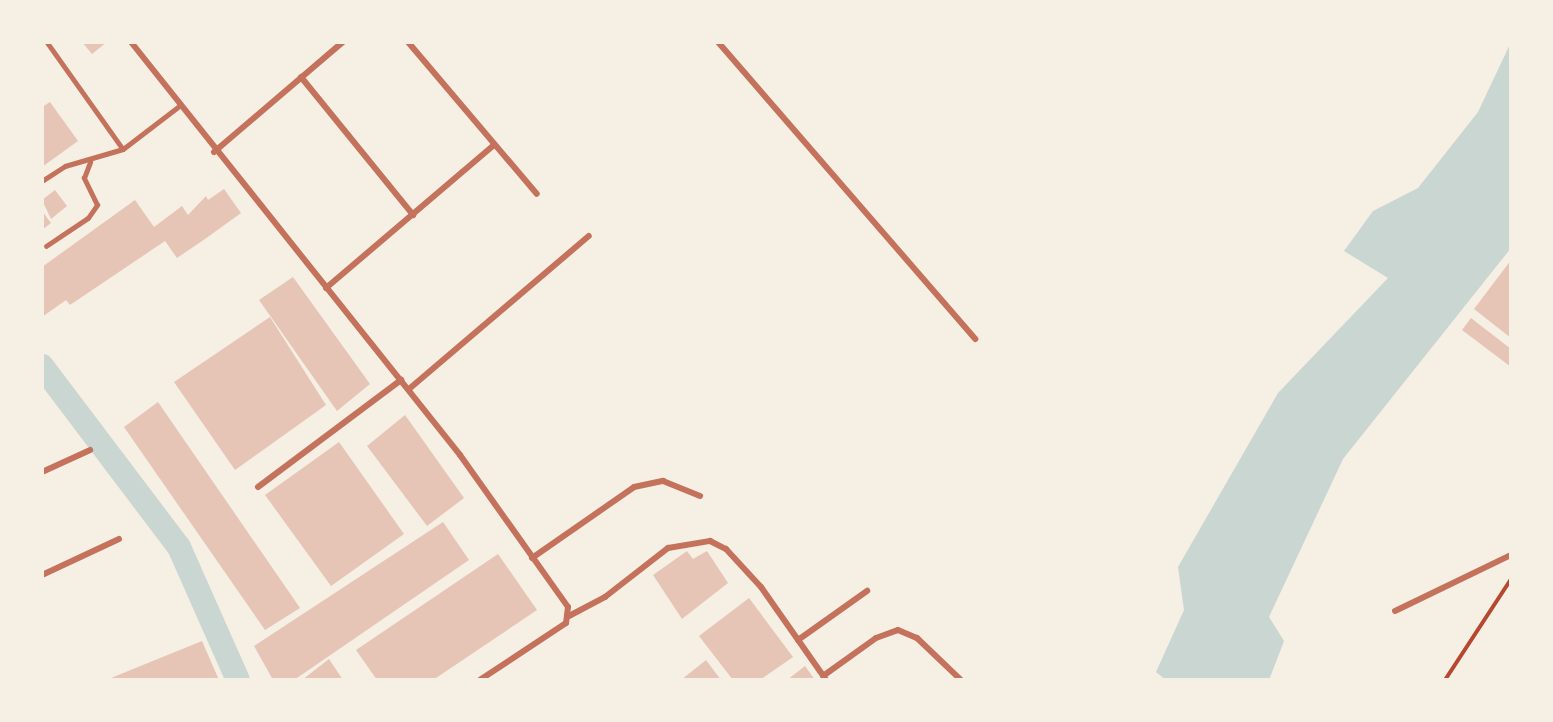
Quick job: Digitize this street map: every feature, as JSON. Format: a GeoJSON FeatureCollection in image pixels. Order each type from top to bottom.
{"type":"FeatureCollection","features":[{"type":"Feature","properties":{"kind":"street"},"geometry":{"type":"LineString","coordinates":[[131,42],[214,152],[409,389],[532,558],[569,616]]}},
{"type":"Feature","properties":{"kind":"street"},"geometry":{"type":"LineString","coordinates":[[214,152],[343,42]]}},
{"type":"Feature","properties":{"kind":"street"},"geometry":{"type":"LineString","coordinates":[[408,42],[493,146],[537,195]]}},
{"type":"Feature","properties":{"kind":"street"},"geometry":{"type":"LineString","coordinates":[[718,42],[975,339]]}},
{"type":"Feature","properties":{"kind":"street"},"geometry":{"type":"LineString","coordinates":[[302,77],[412,215]]}},
{"type":"Feature","properties":{"kind":"street"},"geometry":{"type":"LineString","coordinates":[[326,288],[493,146]]}},
{"type":"Feature","properties":{"kind":"street"},"geometry":{"type":"LineString","coordinates":[[409,389],[589,236]]}},
{"type":"Feature","properties":{"kind":"street"},"geometry":{"type":"LineString","coordinates":[[258,487],[401,380]]}},
{"type":"Feature","properties":{"kind":"street"},"geometry":{"type":"LineString","coordinates":[[42,472],[90,450]]}},
{"type":"Feature","properties":{"kind":"street"},"geometry":{"type":"LineString","coordinates":[[532,558],[634,487],[663,481],[700,496]]}},
{"type":"Feature","properties":{"kind":"street"},"geometry":{"type":"LineString","coordinates":[[42,575],[119,539]]}},
{"type":"Feature","properties":{"kind":"street"},"geometry":{"type":"LineString","coordinates":[[480,680],[569,616],[604,597],[668,548],[710,541],[726,549],[761,587],[825,678],[876,638],[898,630],[916,638],[961,680]]}},
{"type":"Feature","properties":{"kind":"street"},"geometry":{"type":"LineString","coordinates":[[1395,611],[1511,555]]}},
{"type":"Feature","properties":{"kind":"street"},"geometry":{"type":"LineString","coordinates":[[798,640],[867,591]]}},
{"type":"Feature","properties":{"kind":"lane"},"geometry":{"type":"LineString","coordinates":[[48,42],[123,149]]}},
{"type":"Feature","properties":{"kind":"lane"},"geometry":{"type":"LineString","coordinates":[[42,181],[65,166],[90,162],[123,149],[178,107]]}},
{"type":"Feature","properties":{"kind":"lane"},"geometry":{"type":"LineString","coordinates":[[46,246],[88,218],[97,205],[84,178],[90,162]]}},
{"type":"Feature","properties":{"kind":"path"},"geometry":{"type":"LineString","coordinates":[[1444,680],[1511,579]]}},
{"type":"Feature","properties":{"kind":"shaded area"},"geometry":{"type":"Polygon","coordinates":[[[1511,42],[1511,248],[1343,459],[1269,617],[1284,641],[1269,680],[1166,680],[1156,672],[1184,610],[1178,567],[1278,393],[1388,278],[1344,251],[1373,211],[1418,188],[1478,112],[1511,42]]]}},
{"type":"Feature","properties":{"kind":"building"},"geometry":{"type":"Polygon","coordinates":[[[82,42],[107,42],[92,54],[82,42]]]}},
{"type":"Feature","properties":{"kind":"building"},"geometry":{"type":"Polygon","coordinates":[[[50,102],[78,141],[42,167],[42,107],[50,102]]]}},
{"type":"Feature","properties":{"kind":"building"},"geometry":{"type":"Polygon","coordinates":[[[224,189],[241,213],[205,239],[177,258],[165,241],[70,305],[66,300],[42,317],[42,267],[135,200],[154,227],[182,206],[188,215],[206,196],[208,200],[224,189]]]}},
{"type":"Feature","properties":{"kind":"building"},"geometry":{"type":"Polygon","coordinates":[[[55,190],[67,206],[51,219],[42,200],[55,190]]]}},
{"type":"Feature","properties":{"kind":"building"},"geometry":{"type":"Polygon","coordinates":[[[42,211],[51,223],[42,230],[42,211]]]}},
{"type":"Feature","properties":{"kind":"building"},"geometry":{"type":"Polygon","coordinates":[[[1511,260],[1511,338],[1474,309],[1511,260]]]}},
{"type":"Feature","properties":{"kind":"building"},"geometry":{"type":"Polygon","coordinates":[[[293,277],[370,384],[337,411],[259,300],[293,277]]]}},
{"type":"Feature","properties":{"kind":"building"},"geometry":{"type":"Polygon","coordinates":[[[270,317],[326,405],[235,470],[174,382],[270,317]]]}},
{"type":"Feature","properties":{"kind":"building"},"geometry":{"type":"Polygon","coordinates":[[[1471,318],[1511,349],[1511,367],[1462,330],[1471,318]]]}},
{"type":"Feature","properties":{"kind":"building"},"geometry":{"type":"Polygon","coordinates":[[[158,402],[300,608],[265,630],[124,427],[158,402]]]}},
{"type":"Feature","properties":{"kind":"building"},"geometry":{"type":"Polygon","coordinates":[[[405,415],[464,498],[427,526],[367,446],[405,415]]]}},
{"type":"Feature","properties":{"kind":"building"},"geometry":{"type":"Polygon","coordinates":[[[339,442],[404,534],[331,586],[265,495],[339,442]]]}},
{"type":"Feature","properties":{"kind":"building"},"geometry":{"type":"Polygon","coordinates":[[[443,522],[469,560],[294,680],[273,680],[254,646],[443,522]]]}},
{"type":"Feature","properties":{"kind":"building"},"geometry":{"type":"Polygon","coordinates":[[[687,551],[693,559],[707,551],[728,583],[682,619],[653,575],[687,551]]]}},
{"type":"Feature","properties":{"kind":"building"},"geometry":{"type":"Polygon","coordinates":[[[498,554],[537,610],[433,680],[377,680],[356,650],[498,554]]]}},
{"type":"Feature","properties":{"kind":"building"},"geometry":{"type":"Polygon","coordinates":[[[749,598],[793,657],[760,680],[733,680],[699,636],[749,598]]]}},
{"type":"Feature","properties":{"kind":"building"},"geometry":{"type":"Polygon","coordinates":[[[202,641],[219,680],[106,680],[202,641]]]}},
{"type":"Feature","properties":{"kind":"building"},"geometry":{"type":"Polygon","coordinates":[[[329,659],[343,680],[302,680],[329,659]]]}},
{"type":"Feature","properties":{"kind":"building"},"geometry":{"type":"Polygon","coordinates":[[[706,660],[721,680],[681,680],[706,660]]]}},
{"type":"Feature","properties":{"kind":"building"},"geometry":{"type":"Polygon","coordinates":[[[805,666],[815,680],[787,680],[805,666]]]}},
{"type":"Feature","properties":{"kind":"waterway"},"geometry":{"type":"LineString","coordinates":[[42,366],[179,547],[238,680]]}}]}
